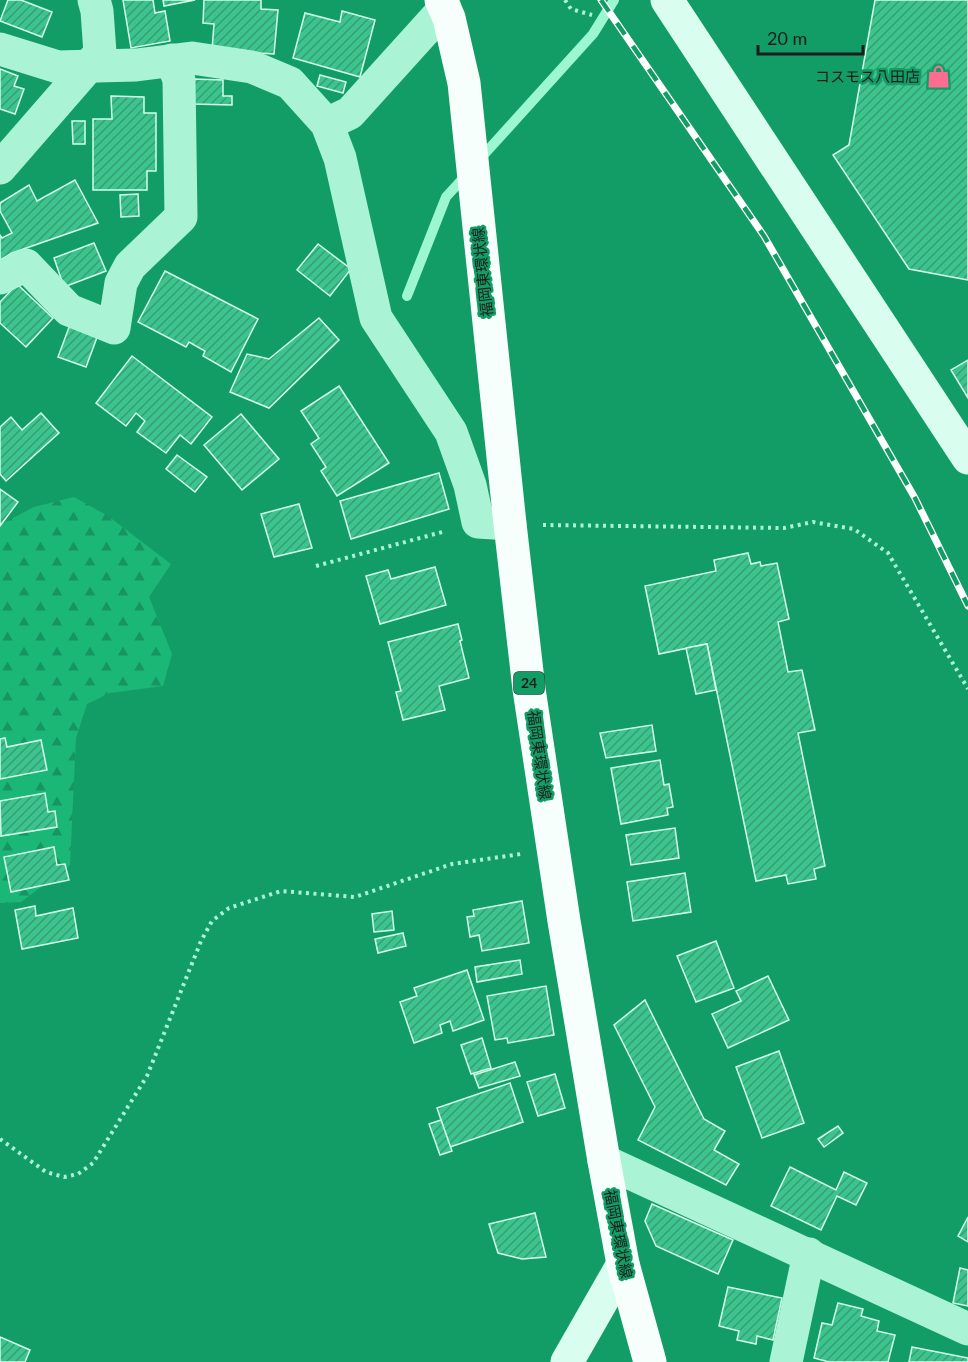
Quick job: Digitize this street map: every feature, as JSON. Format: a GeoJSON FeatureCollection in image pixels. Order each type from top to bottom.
{"type":"FeatureCollection","features":[{"type":"Feature","properties":{"kind":"main road","name":"福岡東環状線"},"geometry":{"type":"LineString","coordinates":[[443,4],[449,18],[464,83],[494,523],[529,689],[604,1161],[623,1264],[650,1362]]}},
{"type":"Feature","properties":{"kind":"street"},"geometry":{"type":"LineString","coordinates":[[0,168],[100,53],[94,0]]}},
{"type":"Feature","properties":{"kind":"street"},"geometry":{"type":"LineString","coordinates":[[667,0],[968,458]]}},
{"type":"Feature","properties":{"kind":"street"},"geometry":{"type":"LineString","coordinates":[[327,124],[350,112],[443,4]]}},
{"type":"Feature","properties":{"kind":"street"},"geometry":{"type":"LineString","coordinates":[[0,49],[58,67],[136,65],[192,58],[252,67],[290,83],[327,124],[340,158],[376,318],[452,432],[470,485],[494,523]]}},
{"type":"Feature","properties":{"kind":"street"},"geometry":{"type":"LineString","coordinates":[[0,278],[26,265],[69,310],[114,328],[121,283],[130,266],[181,217],[178,80],[172,60]]}},
{"type":"Feature","properties":{"kind":"street"},"geometry":{"type":"LineString","coordinates":[[604,1161],[968,1329]]}},
{"type":"Feature","properties":{"kind":"street"},"geometry":{"type":"LineString","coordinates":[[786,1362],[809,1254]]}},
{"type":"Feature","properties":{"kind":"street"},"geometry":{"type":"LineString","coordinates":[[567,1362],[623,1264]]}},
{"type":"Feature","properties":{"kind":"path"},"geometry":{"type":"LineString","coordinates":[[565,0],[571,9],[592,15]]}},
{"type":"Feature","properties":{"kind":"path"},"geometry":{"type":"LineString","coordinates":[[316,566],[494,523],[784,528],[813,522],[854,529],[888,553],[968,689]]}},
{"type":"Feature","properties":{"kind":"path"},"geometry":{"type":"LineString","coordinates":[[0,1139],[46,1172],[64,1177],[78,1174],[93,1163],[147,1076],[201,941],[212,921],[229,908],[281,891],[355,897],[452,864],[553,849]]}},
{"type":"Feature","properties":{"kind":"green space"},"geometry":{"type":"Polygon","coordinates":[[[74,497],[108,516],[171,564],[149,597],[172,654],[163,686],[110,693],[87,704],[76,738],[70,865],[21,902],[0,903],[0,525],[34,507],[74,497]]]}},
{"type":"Feature","properties":{"kind":"building"},"geometry":{"type":"Polygon","coordinates":[[[8,0],[21,0],[52,12],[42,37],[0,21],[8,0]]]}},
{"type":"Feature","properties":{"kind":"building"},"geometry":{"type":"Polygon","coordinates":[[[123,0],[153,0],[155,13],[165,11],[170,41],[131,48],[123,0]]]}},
{"type":"Feature","properties":{"kind":"building"},"geometry":{"type":"Polygon","coordinates":[[[163,0],[195,0],[164,6],[163,0]]]}},
{"type":"Feature","properties":{"kind":"building"},"geometry":{"type":"Polygon","coordinates":[[[204,0],[261,0],[261,9],[278,10],[274,54],[212,50],[214,24],[203,23],[204,0]]]}},
{"type":"Feature","properties":{"kind":"building"},"geometry":{"type":"Polygon","coordinates":[[[875,0],[968,0],[968,280],[909,269],[833,155],[849,145],[875,0]]]}},
{"type":"Feature","properties":{"kind":"building"},"geometry":{"type":"Polygon","coordinates":[[[342,11],[375,20],[360,77],[293,58],[305,13],[340,22],[342,11]]]}},
{"type":"Feature","properties":{"kind":"building"},"geometry":{"type":"Polygon","coordinates":[[[0,69],[18,76],[14,86],[24,89],[15,114],[0,109],[0,69]]]}},
{"type":"Feature","properties":{"kind":"building"},"geometry":{"type":"Polygon","coordinates":[[[320,75],[346,82],[343,93],[317,86],[320,75]]]}},
{"type":"Feature","properties":{"kind":"building"},"geometry":{"type":"Polygon","coordinates":[[[193,79],[223,80],[223,96],[232,96],[232,105],[193,104],[193,79]]]}},
{"type":"Feature","properties":{"kind":"building"},"geometry":{"type":"Polygon","coordinates":[[[111,96],[144,97],[144,113],[156,113],[156,171],[147,171],[147,190],[93,190],[93,119],[112,119],[111,96]]]}},
{"type":"Feature","properties":{"kind":"building"},"geometry":{"type":"Polygon","coordinates":[[[72,121],[85,121],[85,144],[73,144],[72,121]]]}},
{"type":"Feature","properties":{"kind":"building"},"geometry":{"type":"Polygon","coordinates":[[[75,180],[98,223],[12,253],[0,260],[0,235],[2,238],[12,233],[0,211],[0,203],[29,185],[37,201],[75,180]]]}},
{"type":"Feature","properties":{"kind":"building"},"geometry":{"type":"Polygon","coordinates":[[[138,194],[139,216],[121,217],[120,195],[138,194]]]}},
{"type":"Feature","properties":{"kind":"building"},"geometry":{"type":"Polygon","coordinates":[[[94,243],[106,271],[64,287],[54,258],[94,243]]]}},
{"type":"Feature","properties":{"kind":"building"},"geometry":{"type":"Polygon","coordinates":[[[318,244],[351,269],[330,296],[297,270],[318,244]]]}},
{"type":"Feature","properties":{"kind":"building"},"geometry":{"type":"Polygon","coordinates":[[[165,271],[258,319],[231,372],[203,356],[205,351],[189,342],[186,347],[138,322],[165,271]]]}},
{"type":"Feature","properties":{"kind":"building"},"geometry":{"type":"Polygon","coordinates":[[[17,284],[53,318],[26,347],[0,323],[0,302],[17,284]]]}},
{"type":"Feature","properties":{"kind":"building"},"geometry":{"type":"Polygon","coordinates":[[[319,318],[339,340],[269,408],[230,392],[247,354],[269,359],[319,318]]]}},
{"type":"Feature","properties":{"kind":"building"},"geometry":{"type":"Polygon","coordinates":[[[71,322],[99,332],[86,367],[58,357],[71,322]]]}},
{"type":"Feature","properties":{"kind":"building"},"geometry":{"type":"Polygon","coordinates":[[[132,356],[212,417],[191,444],[180,435],[166,453],[137,432],[145,421],[136,413],[126,426],[96,403],[132,356]]]}},
{"type":"Feature","properties":{"kind":"building"},"geometry":{"type":"Polygon","coordinates":[[[968,360],[968,398],[951,370],[968,360]]]}},
{"type":"Feature","properties":{"kind":"building"},"geometry":{"type":"Polygon","coordinates":[[[339,386],[389,463],[337,496],[321,471],[326,467],[311,444],[319,438],[301,411],[339,386]]]}},
{"type":"Feature","properties":{"kind":"building"},"geometry":{"type":"Polygon","coordinates":[[[41,413],[59,433],[6,481],[0,474],[0,427],[11,417],[22,430],[41,413]]]}},
{"type":"Feature","properties":{"kind":"building"},"geometry":{"type":"Polygon","coordinates":[[[241,414],[279,459],[242,490],[204,445],[241,414]]]}},
{"type":"Feature","properties":{"kind":"building"},"geometry":{"type":"Polygon","coordinates":[[[177,455],[207,477],[195,492],[166,469],[177,455]]]}},
{"type":"Feature","properties":{"kind":"building"},"geometry":{"type":"Polygon","coordinates":[[[439,473],[449,509],[351,539],[340,501],[439,473]]]}},
{"type":"Feature","properties":{"kind":"building"},"geometry":{"type":"Polygon","coordinates":[[[0,489],[18,502],[0,526],[0,489]]]}},
{"type":"Feature","properties":{"kind":"building"},"geometry":{"type":"Polygon","coordinates":[[[299,504],[312,548],[274,557],[261,514],[299,504]]]}},
{"type":"Feature","properties":{"kind":"building"},"geometry":{"type":"Polygon","coordinates":[[[748,553],[751,564],[760,562],[761,566],[777,563],[789,619],[778,622],[788,672],[802,670],[815,730],[798,733],[825,866],[814,869],[816,879],[788,884],[786,875],[756,881],[707,644],[659,654],[645,586],[716,571],[714,560],[748,553]]]}},
{"type":"Feature","properties":{"kind":"building"},"geometry":{"type":"Polygon","coordinates":[[[435,567],[446,605],[380,624],[366,576],[388,570],[391,579],[435,567]]]}},
{"type":"Feature","properties":{"kind":"building"},"geometry":{"type":"Polygon","coordinates":[[[458,624],[469,678],[439,686],[445,710],[403,720],[396,692],[401,691],[388,642],[458,624]]]}},
{"type":"Feature","properties":{"kind":"building"},"geometry":{"type":"Polygon","coordinates":[[[707,644],[716,690],[696,694],[686,648],[707,644]]]}},
{"type":"Feature","properties":{"kind":"building"},"geometry":{"type":"Polygon","coordinates":[[[652,725],[656,751],[606,758],[600,733],[652,725]]]}},
{"type":"Feature","properties":{"kind":"building"},"geometry":{"type":"Polygon","coordinates":[[[5,738],[7,747],[41,740],[47,770],[0,779],[0,739],[5,738]]]}},
{"type":"Feature","properties":{"kind":"building"},"geometry":{"type":"Polygon","coordinates":[[[660,760],[664,785],[669,784],[673,807],[667,808],[668,815],[621,824],[611,768],[660,760]]]}},
{"type":"Feature","properties":{"kind":"building"},"geometry":{"type":"Polygon","coordinates":[[[45,793],[48,812],[55,811],[57,827],[1,836],[0,801],[45,793]]]}},
{"type":"Feature","properties":{"kind":"building"},"geometry":{"type":"Polygon","coordinates":[[[675,828],[679,858],[631,865],[626,835],[675,828]]]}},
{"type":"Feature","properties":{"kind":"building"},"geometry":{"type":"Polygon","coordinates":[[[54,847],[57,865],[65,864],[69,880],[11,892],[4,857],[54,847]]]}},
{"type":"Feature","properties":{"kind":"building"},"geometry":{"type":"Polygon","coordinates":[[[685,873],[691,912],[633,921],[627,882],[685,873]]]}},
{"type":"Feature","properties":{"kind":"building"},"geometry":{"type":"Polygon","coordinates":[[[522,901],[529,943],[482,951],[479,935],[470,937],[467,917],[474,916],[473,910],[522,901]]]}},
{"type":"Feature","properties":{"kind":"building"},"geometry":{"type":"Polygon","coordinates":[[[35,906],[36,916],[73,908],[78,938],[22,949],[15,910],[35,906]]]}},
{"type":"Feature","properties":{"kind":"building"},"geometry":{"type":"Polygon","coordinates":[[[392,911],[394,930],[374,932],[372,914],[392,911]]]}},
{"type":"Feature","properties":{"kind":"building"},"geometry":{"type":"Polygon","coordinates":[[[403,933],[406,946],[378,953],[375,939],[403,933]]]}},
{"type":"Feature","properties":{"kind":"building"},"geometry":{"type":"Polygon","coordinates":[[[716,941],[734,988],[696,1002],[677,956],[716,941]]]}},
{"type":"Feature","properties":{"kind":"building"},"geometry":{"type":"Polygon","coordinates":[[[520,960],[522,974],[477,982],[475,967],[520,960]]]}},
{"type":"Feature","properties":{"kind":"building"},"geometry":{"type":"Polygon","coordinates":[[[467,970],[484,1020],[453,1031],[450,1021],[440,1025],[442,1033],[414,1043],[400,1002],[417,996],[414,988],[467,970]]]}},
{"type":"Feature","properties":{"kind":"building"},"geometry":{"type":"Polygon","coordinates":[[[768,976],[789,1020],[728,1048],[712,1014],[741,1001],[736,991],[768,976]]]}},
{"type":"Feature","properties":{"kind":"building"},"geometry":{"type":"Polygon","coordinates":[[[546,986],[554,1035],[508,1043],[507,1038],[495,1040],[487,996],[546,986]]]}},
{"type":"Feature","properties":{"kind":"building"},"geometry":{"type":"Polygon","coordinates":[[[645,1000],[704,1119],[725,1131],[714,1150],[739,1164],[726,1185],[638,1140],[655,1107],[614,1025],[645,1000]]]}},
{"type":"Feature","properties":{"kind":"building"},"geometry":{"type":"Polygon","coordinates":[[[482,1038],[491,1068],[471,1074],[461,1045],[482,1038]]]}},
{"type":"Feature","properties":{"kind":"building"},"geometry":{"type":"Polygon","coordinates":[[[779,1051],[804,1123],[762,1138],[736,1067],[779,1051]]]}},
{"type":"Feature","properties":{"kind":"building"},"geometry":{"type":"Polygon","coordinates":[[[515,1062],[520,1076],[479,1088],[474,1075],[515,1062]]]}},
{"type":"Feature","properties":{"kind":"building"},"geometry":{"type":"Polygon","coordinates":[[[555,1074],[565,1108],[538,1116],[527,1082],[555,1074]]]}},
{"type":"Feature","properties":{"kind":"building"},"geometry":{"type":"Polygon","coordinates":[[[510,1083],[523,1122],[450,1147],[437,1108],[510,1083]]]}},
{"type":"Feature","properties":{"kind":"building"},"geometry":{"type":"Polygon","coordinates":[[[441,1120],[452,1151],[440,1155],[429,1124],[441,1120]]]}},
{"type":"Feature","properties":{"kind":"building"},"geometry":{"type":"Polygon","coordinates":[[[838,1126],[843,1133],[824,1147],[818,1139],[838,1126]]]}},
{"type":"Feature","properties":{"kind":"building"},"geometry":{"type":"Polygon","coordinates":[[[790,1167],[836,1190],[844,1172],[867,1183],[856,1205],[837,1196],[821,1230],[771,1206],[790,1167]]]}},
{"type":"Feature","properties":{"kind":"building"},"geometry":{"type":"Polygon","coordinates":[[[652,1204],[733,1240],[718,1274],[656,1246],[645,1221],[652,1204]]]}},
{"type":"Feature","properties":{"kind":"building"},"geometry":{"type":"Polygon","coordinates":[[[535,1213],[546,1257],[522,1259],[498,1253],[489,1224],[535,1213]]]}},
{"type":"Feature","properties":{"kind":"building"},"geometry":{"type":"Polygon","coordinates":[[[968,1217],[968,1242],[958,1236],[968,1217]]]}},
{"type":"Feature","properties":{"kind":"building"},"geometry":{"type":"Polygon","coordinates":[[[960,1268],[968,1270],[968,1306],[953,1303],[960,1268]]]}},
{"type":"Feature","properties":{"kind":"building"},"geometry":{"type":"Polygon","coordinates":[[[728,1287],[782,1298],[773,1340],[757,1336],[756,1344],[737,1340],[739,1331],[719,1326],[728,1287]]]}},
{"type":"Feature","properties":{"kind":"building"},"geometry":{"type":"Polygon","coordinates":[[[838,1303],[863,1309],[861,1316],[879,1321],[877,1331],[895,1335],[888,1362],[829,1362],[814,1358],[822,1323],[832,1325],[838,1303]]]}},
{"type":"Feature","properties":{"kind":"building"},"geometry":{"type":"Polygon","coordinates":[[[0,1337],[30,1350],[25,1362],[0,1362],[0,1337]]]}},
{"type":"Feature","properties":{"kind":"building"},"geometry":{"type":"Polygon","coordinates":[[[912,1347],[968,1358],[968,1362],[909,1362],[912,1347]]]}},
{"type":"Feature","properties":{"kind":"waterway"},"geometry":{"type":"LineString","coordinates":[[479,160],[593,34],[614,0]]}},
{"type":"Feature","properties":{"kind":"waterway"},"geometry":{"type":"LineString","coordinates":[[407,296],[446,197],[467,174]]}},
{"type":"Feature","properties":{"kind":"railway"},"geometry":{"type":"LineString","coordinates":[[601,0],[764,236],[915,498],[968,606]]}},
{"type":"Feature","properties":{"kind":"place","name":"コスモス八田店"},"geometry":{"type":"Point","coordinates":[938,77]}}]}
